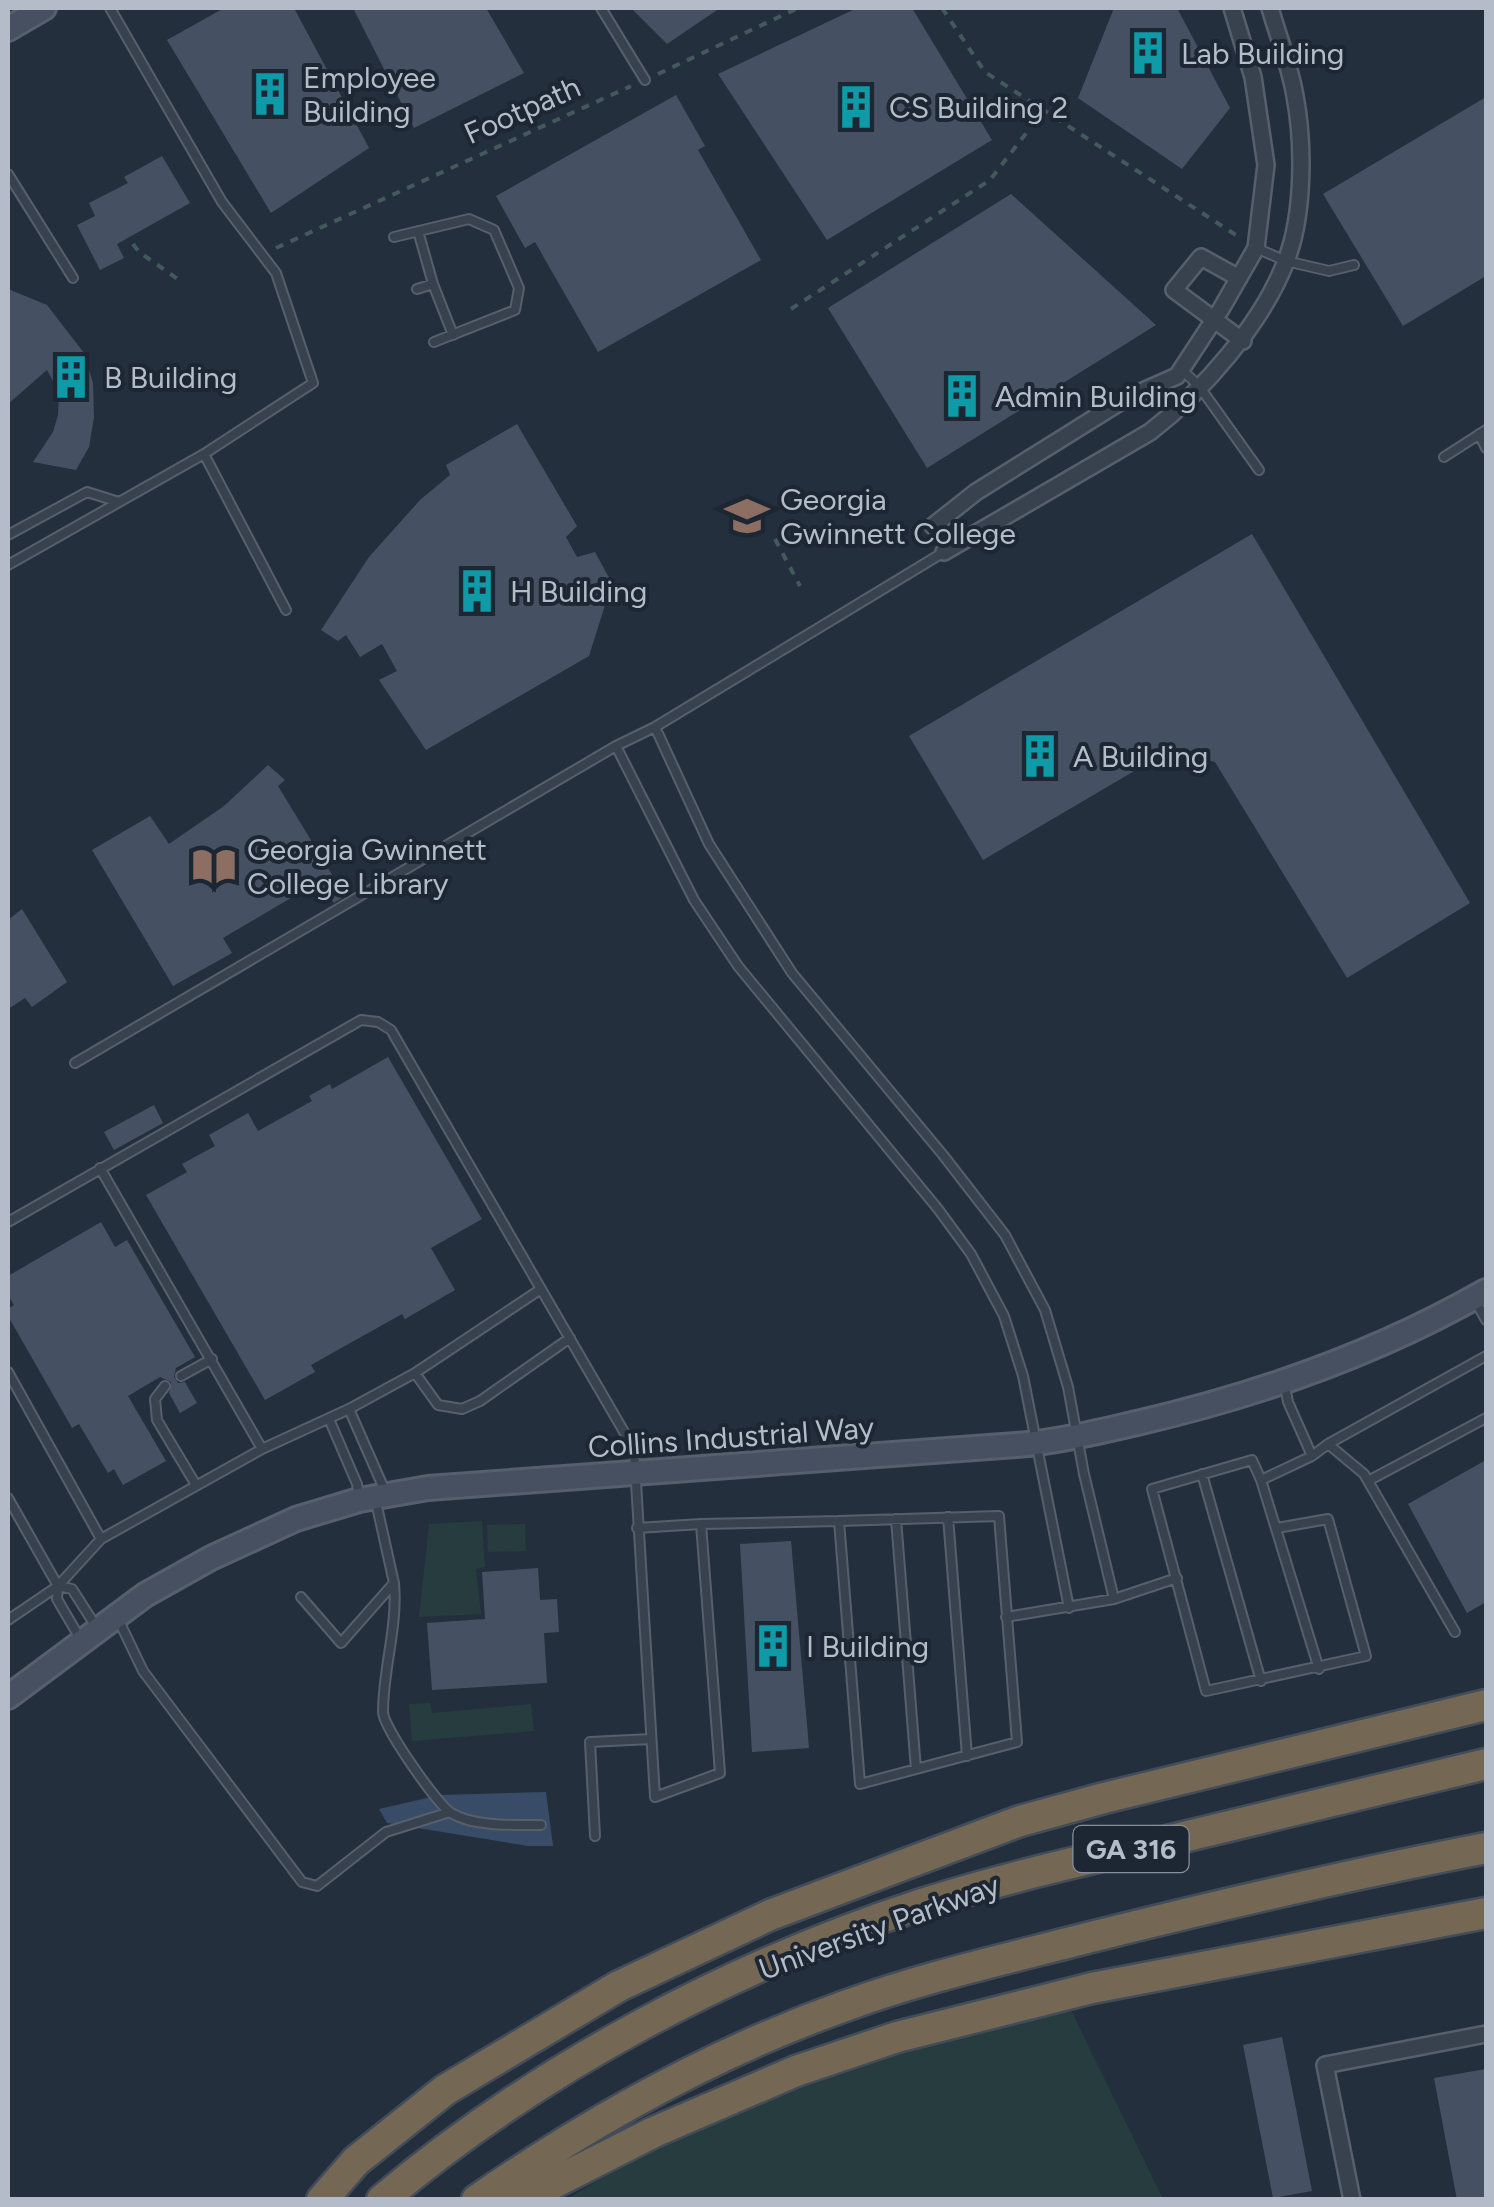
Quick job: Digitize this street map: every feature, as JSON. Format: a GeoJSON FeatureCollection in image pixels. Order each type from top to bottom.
{"type":"FeatureCollection","features":[{"type":"Feature","properties":{"kind":"highway"},"geometry":{"type":"LineString","coordinates":[[322,2200],[356,2161],[445,2090],[619,1986],[770,1914],[1020,1821],[1486,1705]]}},
{"type":"Feature","properties":{"kind":"highway","name":"University Parkway"},"geometry":{"type":"LineString","coordinates":[[382,2200],[470,2132],[604,2046],[783,1958],[920,1905],[1005,1880],[1486,1764]]}},
{"type":"Feature","properties":{"kind":"highway","name":"University Parkway"},"geometry":{"type":"LineString","coordinates":[[477,2200],[550,2150],[606,2118],[770,2036],[846,2005],[968,1967],[1219,1905],[1486,1848]]}},
{"type":"Feature","properties":{"kind":"highway"},"geometry":{"type":"LineString","coordinates":[[520,2200],[654,2132],[796,2071],[897,2037],[1092,1988],[1486,1912]]}},
{"type":"Feature","properties":{"kind":"highway"},"geometry":{"type":"LineString","coordinates":[[1276,1955],[1486,1925]]}},
{"type":"Feature","properties":{"kind":"street"},"geometry":{"type":"LineString","coordinates":[[8,29],[44,8]]}},
{"type":"Feature","properties":{"kind":"street"},"geometry":{"type":"LineString","coordinates":[[933,526],[1003,474],[1125,399],[1177,376],[1239,278],[1256,248],[1266,165],[1253,77],[1232,8]]}},
{"type":"Feature","properties":{"kind":"street"},"geometry":{"type":"LineString","coordinates":[[944,552],[1150,432],[1242,341],[1286,261],[1301,188],[1295,96],[1270,8]]}},
{"type":"Feature","properties":{"kind":"street"},"geometry":{"type":"LineString","coordinates":[[1239,278],[1201,257],[1174,290],[1242,341]]}},
{"type":"Feature","properties":{"kind":"street","name":"Collins Industrial Way"},"geometry":{"type":"LineString","coordinates":[[8,1697],[145,1595],[296,1518],[428,1488],[635,1475],[1076,1437],[1182,1412],[1284,1381],[1383,1344],[1480,1295]]}},
{"type":"Feature","properties":{"kind":"street"},"geometry":{"type":"LineString","coordinates":[[1352,2200],[1326,2065],[1486,2034]]}},
{"type":"Feature","properties":{"kind":"lane"},"geometry":{"type":"LineString","coordinates":[[8,565],[204,454],[313,383],[276,274],[222,202],[110,8]]}},
{"type":"Feature","properties":{"kind":"lane"},"geometry":{"type":"LineString","coordinates":[[601,8],[644,80]]}},
{"type":"Feature","properties":{"kind":"lane"},"geometry":{"type":"LineString","coordinates":[[8,174],[73,278]]}},
{"type":"Feature","properties":{"kind":"lane"},"geometry":{"type":"LineString","coordinates":[[394,238],[469,220],[494,230],[519,288],[515,310],[434,342]]}},
{"type":"Feature","properties":{"kind":"lane"},"geometry":{"type":"LineString","coordinates":[[418,232],[452,335]]}},
{"type":"Feature","properties":{"kind":"lane"},"geometry":{"type":"LineString","coordinates":[[1256,248],[1286,261],[1329,271],[1354,265]]}},
{"type":"Feature","properties":{"kind":"lane"},"geometry":{"type":"LineString","coordinates":[[417,289],[433,284]]}},
{"type":"Feature","properties":{"kind":"lane"},"geometry":{"type":"LineString","coordinates":[[1181,369],[1199,386],[1259,470]]}},
{"type":"Feature","properties":{"kind":"lane"},"geometry":{"type":"LineString","coordinates":[[1444,457],[1483,432],[1486,448]]}},
{"type":"Feature","properties":{"kind":"lane"},"geometry":{"type":"LineString","coordinates":[[204,454],[286,610]]}},
{"type":"Feature","properties":{"kind":"lane"},"geometry":{"type":"LineString","coordinates":[[8,535],[86,492],[119,502]]}},
{"type":"Feature","properties":{"kind":"lane"},"geometry":{"type":"LineString","coordinates":[[75,1063],[616,746],[655,727],[944,552]]}},
{"type":"Feature","properties":{"kind":"lane"},"geometry":{"type":"LineString","coordinates":[[655,727],[710,844],[792,972],[1005,1235],[1045,1310],[1068,1387],[1114,1599]]}},
{"type":"Feature","properties":{"kind":"lane"},"geometry":{"type":"LineString","coordinates":[[616,746],[694,900],[738,966],[926,1193],[971,1254],[1004,1316],[1038,1443],[1069,1608]]}},
{"type":"Feature","properties":{"kind":"lane"},"geometry":{"type":"LineString","coordinates":[[8,1222],[361,1020],[378,1022],[391,1030],[634,1450],[655,1797],[720,1772],[701,1524]]}},
{"type":"Feature","properties":{"kind":"lane"},"geometry":{"type":"LineString","coordinates":[[100,1168],[262,1449]]}},
{"type":"Feature","properties":{"kind":"lane"},"geometry":{"type":"LineString","coordinates":[[8,1620],[58,1586],[101,1539],[262,1449],[350,1409],[541,1290]]}},
{"type":"Feature","properties":{"kind":"lane"},"geometry":{"type":"LineString","coordinates":[[1480,1295],[1486,1320]]}},
{"type":"Feature","properties":{"kind":"lane"},"geometry":{"type":"LineString","coordinates":[[415,1372],[438,1405],[462,1409],[480,1401],[570,1338]]}},
{"type":"Feature","properties":{"kind":"lane"},"geometry":{"type":"LineString","coordinates":[[1261,1480],[1312,1456],[1486,1356]]}},
{"type":"Feature","properties":{"kind":"lane"},"geometry":{"type":"LineString","coordinates":[[181,1376],[212,1359]]}},
{"type":"Feature","properties":{"kind":"lane"},"geometry":{"type":"LineString","coordinates":[[8,1372],[101,1539]]}},
{"type":"Feature","properties":{"kind":"lane"},"geometry":{"type":"LineString","coordinates":[[1284,1381],[1288,1402],[1312,1456]]}},
{"type":"Feature","properties":{"kind":"lane"},"geometry":{"type":"LineString","coordinates":[[165,1386],[155,1399],[158,1420],[196,1486]]}},
{"type":"Feature","properties":{"kind":"lane"},"geometry":{"type":"LineString","coordinates":[[350,1409],[394,1583],[396,1608],[382,1717],[408,1761],[450,1812]]}},
{"type":"Feature","properties":{"kind":"lane"},"geometry":{"type":"LineString","coordinates":[[1368,1481],[1486,1418]]}},
{"type":"Feature","properties":{"kind":"lane"},"geometry":{"type":"LineString","coordinates":[[329,1419],[357,1484],[374,1498]]}},
{"type":"Feature","properties":{"kind":"lane"},"geometry":{"type":"LineString","coordinates":[[1328,1444],[1368,1481],[1455,1632]]}},
{"type":"Feature","properties":{"kind":"lane"},"geometry":{"type":"LineString","coordinates":[[1277,1528],[1328,1519],[1366,1656],[1319,1669],[1206,1692],[1152,1489],[1252,1460],[1277,1528],[1319,1669]]}},
{"type":"Feature","properties":{"kind":"lane"},"geometry":{"type":"LineString","coordinates":[[1202,1474],[1261,1681]]}},
{"type":"Feature","properties":{"kind":"lane"},"geometry":{"type":"LineString","coordinates":[[8,1498],[58,1586],[56,1599],[99,1630],[143,1672],[302,1882],[317,1886],[386,1832],[450,1812],[495,1824],[542,1825]]}},
{"type":"Feature","properties":{"kind":"lane"},"geometry":{"type":"LineString","coordinates":[[638,1528],[701,1524],[948,1516],[999,1516],[1017,1742],[860,1784],[839,1520]]}},
{"type":"Feature","properties":{"kind":"lane"},"geometry":{"type":"LineString","coordinates":[[948,1516],[966,1756]]}},
{"type":"Feature","properties":{"kind":"lane"},"geometry":{"type":"LineString","coordinates":[[896,1518],[916,1769]]}},
{"type":"Feature","properties":{"kind":"lane"},"geometry":{"type":"LineString","coordinates":[[1006,1617],[1114,1599],[1177,1578]]}},
{"type":"Feature","properties":{"kind":"lane"},"geometry":{"type":"LineString","coordinates":[[302,1597],[341,1643],[394,1583]]}},
{"type":"Feature","properties":{"kind":"lane"},"geometry":{"type":"LineString","coordinates":[[58,1586],[72,1589],[99,1630]]}},
{"type":"Feature","properties":{"kind":"lane"},"geometry":{"type":"LineString","coordinates":[[595,1836],[590,1742],[651,1738]]}},
{"type":"Feature","properties":{"kind":"path","name":"Footpath"},"geometry":{"type":"LineString","coordinates":[[263,254],[798,8]]}},
{"type":"Feature","properties":{"kind":"path"},"geometry":{"type":"LineString","coordinates":[[942,8],[986,72],[1256,248]]}},
{"type":"Feature","properties":{"kind":"path"},"geometry":{"type":"LineString","coordinates":[[791,309],[990,180],[1044,110]]}},
{"type":"Feature","properties":{"kind":"path"},"geometry":{"type":"LineString","coordinates":[[133,244],[182,282]]}},
{"type":"Feature","properties":{"kind":"path"},"geometry":{"type":"LineString","coordinates":[[776,539],[800,586]]}},
{"type":"Feature","properties":{"kind":"green space"},"geometry":{"type":"Polygon","coordinates":[[[482,1521],[485,1567],[476,1569],[481,1614],[419,1617],[429,1524],[482,1521]]]}},
{"type":"Feature","properties":{"kind":"green space"},"geometry":{"type":"Polygon","coordinates":[[[525,1524],[526,1551],[488,1552],[487,1525],[525,1524]]]}},
{"type":"Feature","properties":{"kind":"green space"},"geometry":{"type":"Polygon","coordinates":[[[430,1703],[432,1713],[531,1704],[534,1731],[412,1741],[409,1704],[430,1703]]]}},
{"type":"Feature","properties":{"kind":"green space"},"geometry":{"type":"Polygon","coordinates":[[[1068,2004],[1163,2199],[565,2200],[730,2103],[1068,2004]]]}},
{"type":"Feature","properties":{"kind":"water"},"geometry":{"type":"Polygon","coordinates":[[[546,1792],[553,1846],[528,1846],[387,1823],[379,1809],[440,1795],[546,1792]]]}},
{"type":"Feature","properties":{"kind":"building","name":"Employee Building"},"geometry":{"type":"Polygon","coordinates":[[[224,8],[294,8],[369,148],[271,213],[167,40],[224,8]]]}},
{"type":"Feature","properties":{"kind":"building"},"geometry":{"type":"Polygon","coordinates":[[[353,8],[486,8],[524,73],[414,128],[353,8]]]}},
{"type":"Feature","properties":{"kind":"building"},"geometry":{"type":"Polygon","coordinates":[[[631,8],[720,8],[667,44],[631,8]]]}},
{"type":"Feature","properties":{"kind":"building","name":"CS Building 2"},"geometry":{"type":"Polygon","coordinates":[[[857,8],[912,8],[992,140],[827,240],[718,74],[857,8]]]}},
{"type":"Feature","properties":{"kind":"building","name":"Lab Building"},"geometry":{"type":"Polygon","coordinates":[[[1114,8],[1177,8],[1230,108],[1182,169],[1078,98],[1114,8]]]}},
{"type":"Feature","properties":{"kind":"building"},"geometry":{"type":"Polygon","coordinates":[[[676,95],[705,146],[698,150],[761,260],[598,352],[535,242],[525,248],[496,196],[676,95]]]}},
{"type":"Feature","properties":{"kind":"building"},"geometry":{"type":"Polygon","coordinates":[[[1486,97],[1486,276],[1403,326],[1323,194],[1486,97]]]}},
{"type":"Feature","properties":{"kind":"building"},"geometry":{"type":"Polygon","coordinates":[[[162,156],[190,203],[117,244],[124,258],[100,270],[77,225],[95,216],[89,203],[128,183],[124,177],[162,156]]]}},
{"type":"Feature","properties":{"kind":"building","name":"Admin Building"},"geometry":{"type":"Polygon","coordinates":[[[1011,194],[1156,325],[927,468],[828,308],[1011,194]]]}},
{"type":"Feature","properties":{"kind":"building","name":"B Building"},"geometry":{"type":"Polygon","coordinates":[[[8,289],[47,305],[84,353],[93,383],[94,417],[89,447],[76,470],[33,462],[53,432],[58,415],[59,392],[47,370],[8,404],[8,289]]]}},
{"type":"Feature","properties":{"kind":"building","name":"H Building"},"geometry":{"type":"Polygon","coordinates":[[[517,424],[577,526],[566,537],[577,557],[595,552],[612,583],[589,656],[426,750],[379,680],[397,671],[382,644],[360,657],[346,635],[338,641],[321,630],[369,557],[420,500],[450,475],[446,465],[517,424]]]}},
{"type":"Feature","properties":{"kind":"building","name":"A Building"},"geometry":{"type":"Polygon","coordinates":[[[1252,534],[1470,903],[1347,978],[1215,762],[1170,750],[983,860],[909,736],[1252,534]]]}},
{"type":"Feature","properties":{"kind":"building","name":"Georgia Gwinnett College Library"},"geometry":{"type":"Polygon","coordinates":[[[268,765],[285,780],[278,786],[345,896],[334,903],[318,882],[223,938],[232,953],[173,986],[92,850],[150,816],[169,844],[224,806],[268,765]]]}},
{"type":"Feature","properties":{"kind":"building"},"geometry":{"type":"Polygon","coordinates":[[[22,909],[67,982],[32,1007],[25,998],[8,1009],[8,920],[22,909]]]}},
{"type":"Feature","properties":{"kind":"building"},"geometry":{"type":"Polygon","coordinates":[[[388,1057],[482,1219],[431,1248],[455,1290],[405,1319],[402,1314],[311,1365],[315,1372],[265,1400],[146,1195],[187,1172],[182,1164],[215,1146],[209,1135],[248,1113],[258,1131],[312,1101],[309,1096],[330,1084],[332,1089],[388,1057]]]}},
{"type":"Feature","properties":{"kind":"building"},"geometry":{"type":"Polygon","coordinates":[[[154,1105],[163,1123],[114,1150],[104,1132],[154,1105]]]}},
{"type":"Feature","properties":{"kind":"building"},"geometry":{"type":"Polygon","coordinates":[[[101,1222],[115,1247],[127,1240],[195,1357],[176,1368],[174,1377],[178,1383],[185,1382],[197,1403],[180,1413],[169,1393],[171,1382],[160,1377],[128,1396],[166,1461],[123,1485],[114,1469],[108,1473],[79,1424],[72,1428],[8,1316],[8,1309],[14,1305],[8,1295],[8,1276],[101,1222]]]}},
{"type":"Feature","properties":{"kind":"building"},"geometry":{"type":"Polygon","coordinates":[[[1486,1460],[1486,1602],[1467,1613],[1408,1504],[1486,1460]]]}},
{"type":"Feature","properties":{"kind":"building","name":"I Building"},"geometry":{"type":"Polygon","coordinates":[[[791,1541],[809,1748],[752,1752],[740,1544],[791,1541]]]}},
{"type":"Feature","properties":{"kind":"building"},"geometry":{"type":"Polygon","coordinates":[[[538,1568],[540,1600],[557,1599],[559,1632],[544,1633],[547,1683],[432,1690],[427,1623],[485,1619],[482,1572],[538,1568]]]}},
{"type":"Feature","properties":{"kind":"building"},"geometry":{"type":"Polygon","coordinates":[[[1282,2037],[1312,2191],[1273,2198],[1243,2045],[1282,2037]]]}},
{"type":"Feature","properties":{"kind":"building"},"geometry":{"type":"Polygon","coordinates":[[[1486,2069],[1486,2200],[1457,2200],[1434,2078],[1486,2069]]]}},
{"type":"Feature","properties":{"kind":"place","name":"Lab Building"},"geometry":{"type":"Point","coordinates":[1148,53]}},
{"type":"Feature","properties":{"kind":"place","name":"Employee Building"},"geometry":{"type":"Point","coordinates":[270,94]}},
{"type":"Feature","properties":{"kind":"place","name":"CS Building 2"},"geometry":{"type":"Point","coordinates":[856,107]}},
{"type":"Feature","properties":{"kind":"place","name":"B Building"},"geometry":{"type":"Point","coordinates":[71,377]}},
{"type":"Feature","properties":{"kind":"place","name":"Admin Building"},"geometry":{"type":"Point","coordinates":[962,396]}},
{"type":"Feature","properties":{"kind":"place","name":"Georgia Gwinnett College"},"geometry":{"type":"Point","coordinates":[747,516]}},
{"type":"Feature","properties":{"kind":"place","name":"H Building"},"geometry":{"type":"Point","coordinates":[477,591]}},
{"type":"Feature","properties":{"kind":"place","name":"A Building"},"geometry":{"type":"Point","coordinates":[1040,756]}},
{"type":"Feature","properties":{"kind":"place","name":"Georgia Gwinnett College Library"},"geometry":{"type":"Point","coordinates":[214,866]}},
{"type":"Feature","properties":{"kind":"place","name":"I Building"},"geometry":{"type":"Point","coordinates":[773,1646]}}]}
